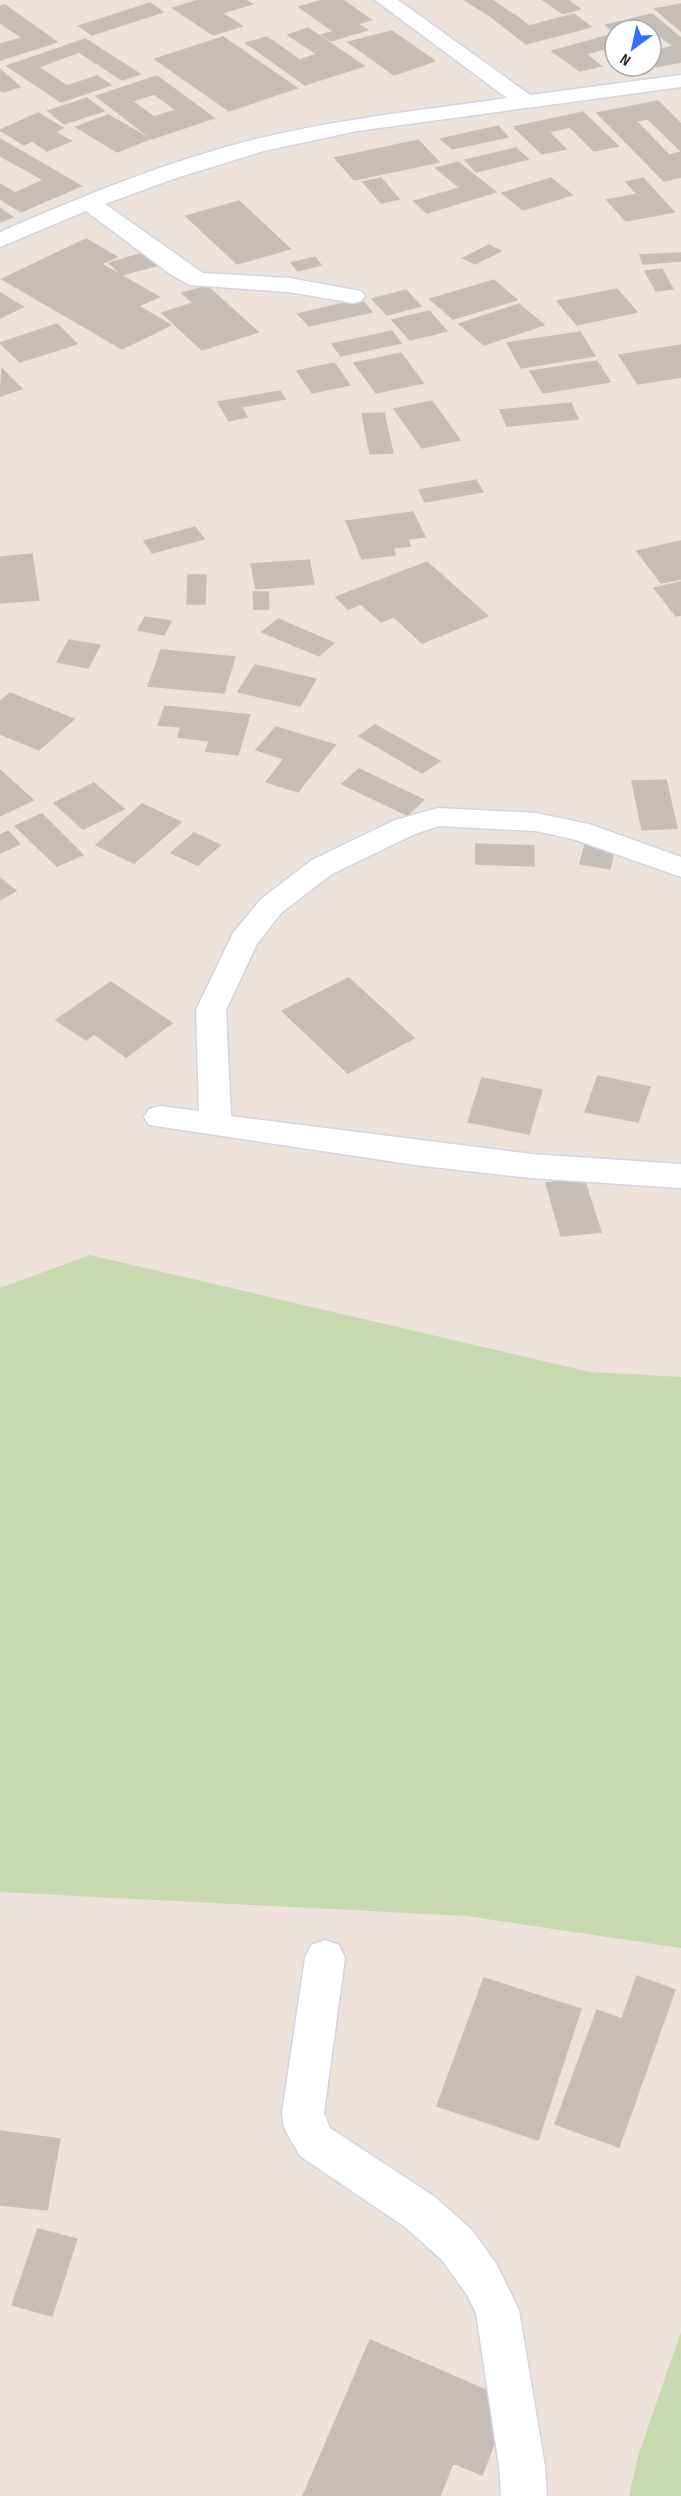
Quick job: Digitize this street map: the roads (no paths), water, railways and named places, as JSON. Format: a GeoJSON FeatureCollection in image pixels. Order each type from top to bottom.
{"type":"FeatureCollection","features":[{"type":"Feature","properties":{"kind":"street"},"geometry":{"type":"LineString","coordinates":[[385,0],[526,102]]}},
{"type":"Feature","properties":{"kind":"street"},"geometry":{"type":"LineString","coordinates":[[0,240],[88,202],[168,173],[260,146],[357,125],[681,81]]}},
{"type":"Feature","properties":{"kind":"street"},"geometry":{"type":"LineString","coordinates":[[88,202],[181,271],[198,280],[289,285],[353,296]]}},
{"type":"Feature","properties":{"kind":"street"},"geometry":{"type":"LineString","coordinates":[[215,1125],[211,1010],[244,940],[271,906],[322,867],[395,831],[438,817],[535,822],[579,831],[681,867]]}},
{"type":"Feature","properties":{"kind":"street"},"geometry":{"type":"LineString","coordinates":[[160,1117],[438,1156],[531,1166],[681,1176]]}},
{"type":"Feature","properties":{"kind":"street"},"geometry":{"type":"LineString","coordinates":[[325,1958],[303,2113],[305,2128],[315,2142],[339,2160],[420,2211],[457,2245],[482,2280],[497,2310],[522,2466],[524,2496]]}}]}
